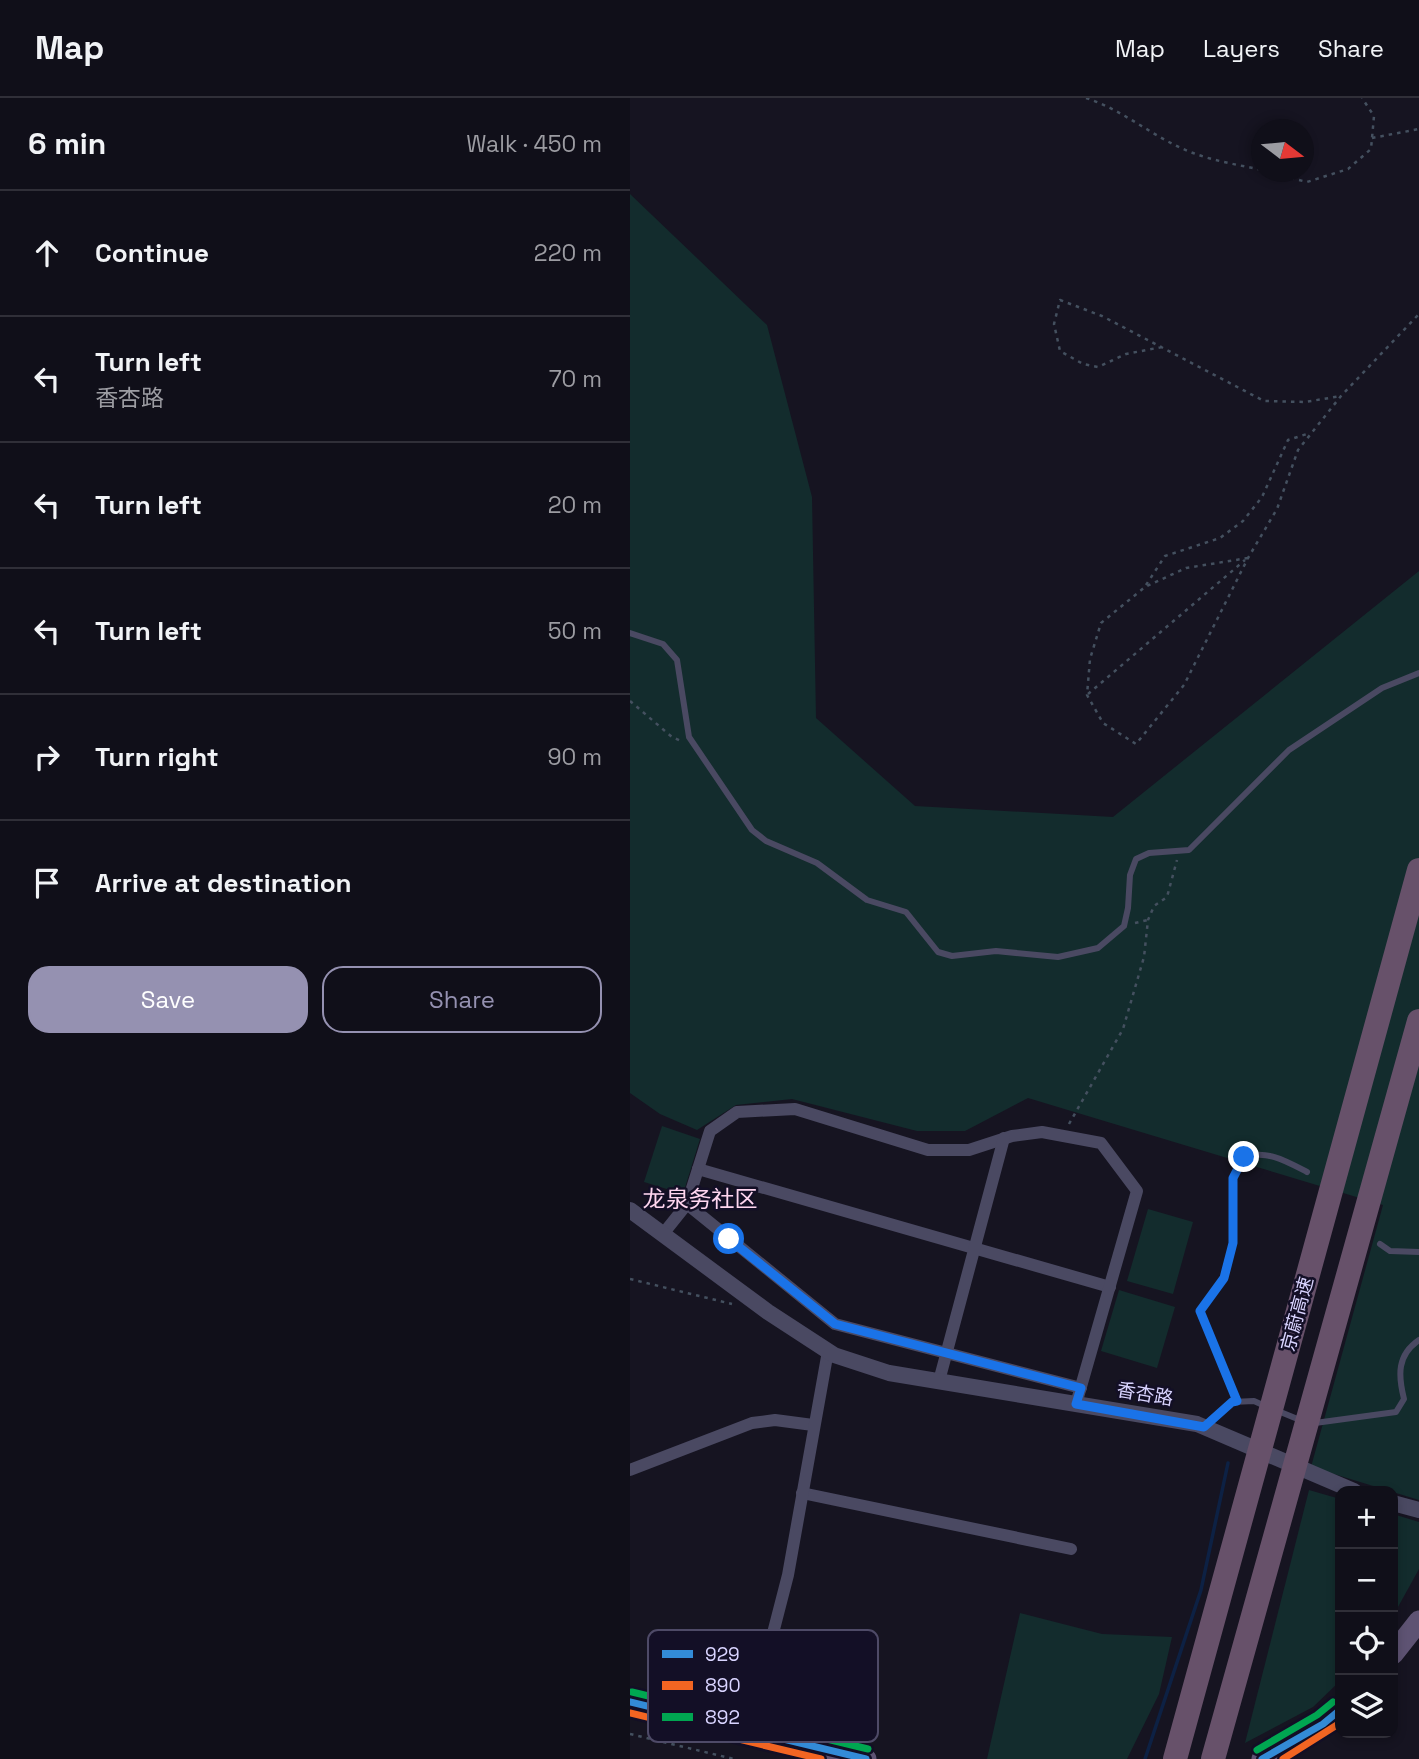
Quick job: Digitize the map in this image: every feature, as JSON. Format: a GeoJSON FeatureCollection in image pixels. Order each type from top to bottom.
{"type":"FeatureCollection","features":[{"type":"Feature","properties":{"kind":"highway","name":"京蔚高速"},"geometry":{"type":"LineString","coordinates":[[1175,1759],[1419,870]]}},
{"type":"Feature","properties":{"kind":"highway","name":"京蔚高速"},"geometry":{"type":"LineString","coordinates":[[1213,1759],[1419,1021]]}},
{"type":"Feature","properties":{"kind":"main road"},"geometry":{"type":"LineString","coordinates":[[1398,1648],[1419,1621]]}},
{"type":"Feature","properties":{"kind":"main road"},"geometry":{"type":"LineString","coordinates":[[630,1702],[648,1706]]}},
{"type":"Feature","properties":{"kind":"main road"},"geometry":{"type":"LineString","coordinates":[[1262,1759],[1335,1714]]}},
{"type":"Feature","properties":{"kind":"main road"},"geometry":{"type":"LineString","coordinates":[[797,1742],[866,1759]]}},
{"type":"Feature","properties":{"kind":"street"},"geometry":{"type":"LineString","coordinates":[[663,1234],[687,1204],[710,1131],[737,1112],[795,1110],[928,1150],[969,1150],[1004,1139],[1042,1132],[1101,1143],[1137,1191],[1078,1396],[947,1352],[835,1324],[687,1204]]}},
{"type":"Feature","properties":{"kind":"street"},"geometry":{"type":"LineString","coordinates":[[939,1381],[1004,1139]]}},
{"type":"Feature","properties":{"kind":"street"},"geometry":{"type":"LineString","coordinates":[[698,1168],[1110,1287]]}},
{"type":"Feature","properties":{"kind":"street","name":"香杏路"},"geometry":{"type":"LineString","coordinates":[[630,1210],[768,1312],[828,1352],[889,1373],[1078,1396],[1204,1427],[1342,1486]]}},
{"type":"Feature","properties":{"kind":"street"},"geometry":{"type":"LineString","coordinates":[[774,1630],[788,1575],[828,1352]]}},
{"type":"Feature","properties":{"kind":"street"},"geometry":{"type":"LineString","coordinates":[[630,1471],[752,1423],[775,1420],[813,1425]]}},
{"type":"Feature","properties":{"kind":"street"},"geometry":{"type":"LineString","coordinates":[[802,1493],[1071,1549]]}},
{"type":"Feature","properties":{"kind":"street"},"geometry":{"type":"LineString","coordinates":[[1398,1504],[1419,1510]]}},
{"type":"Feature","properties":{"kind":"lane"},"geometry":{"type":"LineString","coordinates":[[630,633],[663,644],[677,660],[692,741],[752,830],[766,841],[817,863],[867,900],[906,912],[938,952],[952,956],[996,951],[1058,957],[1098,948],[1124,926],[1130,875],[1136,859],[1149,853],[1189,850],[1289,750],[1382,688],[1419,673]]}},
{"type":"Feature","properties":{"kind":"lane"},"geometry":{"type":"LineString","coordinates":[[1237,1401],[1200,1311],[1224,1278],[1233,1243],[1233,1178],[1244,1157],[1257,1154],[1277,1156],[1307,1172]]}},
{"type":"Feature","properties":{"kind":"lane"},"geometry":{"type":"LineString","coordinates":[[1380,1244],[1391,1251],[1419,1252]]}},
{"type":"Feature","properties":{"kind":"lane"},"geometry":{"type":"LineString","coordinates":[[1204,1427],[1232,1402],[1237,1401],[1254,1401],[1294,1418],[1316,1423],[1396,1412],[1404,1399],[1400,1367],[1406,1349],[1419,1340]]}},
{"type":"Feature","properties":{"kind":"path"},"geometry":{"type":"LineString","coordinates":[[1086,98],[1104,104],[1140,127],[1192,153],[1251,167]]}},
{"type":"Feature","properties":{"kind":"path"},"geometry":{"type":"LineString","coordinates":[[1314,180],[1348,169],[1371,149],[1374,116],[1362,98]]}},
{"type":"Feature","properties":{"kind":"path"},"geometry":{"type":"LineString","coordinates":[[1372,138],[1419,130]]}},
{"type":"Feature","properties":{"kind":"path"},"geometry":{"type":"LineString","coordinates":[[1162,347],[1126,354],[1098,367],[1083,364],[1060,351],[1054,324],[1060,300],[1102,316],[1162,347],[1264,401],[1305,402],[1340,396]]}},
{"type":"Feature","properties":{"kind":"path"},"geometry":{"type":"LineString","coordinates":[[1248,558],[1186,568],[1145,587],[1101,623],[1090,659],[1087,695],[1103,723],[1136,744],[1184,685],[1248,558],[1277,509],[1298,450],[1340,396],[1419,314]]}},
{"type":"Feature","properties":{"kind":"path"},"geometry":{"type":"LineString","coordinates":[[1145,587],[1165,556],[1220,538],[1243,521],[1262,497],[1288,440],[1310,433]]}},
{"type":"Feature","properties":{"kind":"path"},"geometry":{"type":"LineString","coordinates":[[1087,695],[1248,558]]}},
{"type":"Feature","properties":{"kind":"path"},"geometry":{"type":"LineString","coordinates":[[630,701],[672,737],[692,741]]}},
{"type":"Feature","properties":{"kind":"path"},"geometry":{"type":"LineString","coordinates":[[1062,1136],[1123,1029],[1144,957],[1149,920],[1154,906],[1167,897],[1180,851]]}},
{"type":"Feature","properties":{"kind":"path"},"geometry":{"type":"LineString","coordinates":[[1124,926],[1149,920]]}},
{"type":"Feature","properties":{"kind":"path"},"geometry":{"type":"LineString","coordinates":[[630,1279],[768,1312]]}},
{"type":"Feature","properties":{"kind":"path"},"geometry":{"type":"LineString","coordinates":[[630,1734],[648,1738]]}},
{"type":"Feature","properties":{"kind":"path"},"geometry":{"type":"LineString","coordinates":[[663,1742],[734,1759]]}},
{"type":"Feature","properties":{"kind":"green space"},"geometry":{"type":"Polygon","coordinates":[[[630,194],[767,325],[812,497],[816,718],[915,806],[1113,817],[1419,571],[1419,1500],[1398,1494],[1398,1486],[1373,1486],[1311,1467],[1383,1205],[1028,1098],[965,1131],[917,1131],[792,1099],[736,1105],[697,1130],[660,1114],[630,1093],[630,194]]]}},
{"type":"Feature","properties":{"kind":"green space"},"geometry":{"type":"Polygon","coordinates":[[[662,1126],[700,1139],[683,1194],[644,1182],[662,1126]]]}},
{"type":"Feature","properties":{"kind":"green space"},"geometry":{"type":"Polygon","coordinates":[[[1148,1209],[1193,1222],[1173,1294],[1127,1281],[1148,1209]]]}},
{"type":"Feature","properties":{"kind":"green space"},"geometry":{"type":"Polygon","coordinates":[[[1119,1290],[1175,1307],[1157,1368],[1101,1351],[1119,1290]]]}},
{"type":"Feature","properties":{"kind":"green space"},"geometry":{"type":"Polygon","coordinates":[[[1309,1490],[1335,1498],[1335,1686],[1313,1707],[1245,1743],[1309,1490]]]}},
{"type":"Feature","properties":{"kind":"green space"},"geometry":{"type":"Polygon","coordinates":[[[1398,1516],[1419,1522],[1419,1569],[1398,1607],[1398,1516]]]}},
{"type":"Feature","properties":{"kind":"green space"},"geometry":{"type":"Polygon","coordinates":[[[1020,1613],[1102,1634],[1172,1637],[1159,1694],[1127,1759],[987,1759],[1020,1613]]]}},
{"type":"Feature","properties":{"kind":"waterway"},"geometry":{"type":"LineString","coordinates":[[1145,1759],[1201,1590],[1228,1463]]}},
{"type":"Feature","properties":{"kind":"transit line","name":"892"},"geometry":{"type":"LineString","coordinates":[[632,1692],[648,1696]]}},
{"type":"Feature","properties":{"kind":"transit line","name":"929"},"geometry":{"type":"LineString","coordinates":[[630,1702],[648,1706]]}},
{"type":"Feature","properties":{"kind":"transit line","name":"892"},"geometry":{"type":"LineString","coordinates":[[1257,1750],[1317,1715],[1333,1702]]}},
{"type":"Feature","properties":{"kind":"transit line","name":"890"},"geometry":{"type":"LineString","coordinates":[[630,1713],[648,1717]]}},
{"type":"Feature","properties":{"kind":"transit line","name":"929"},"geometry":{"type":"LineString","coordinates":[[1262,1759],[1323,1724],[1335,1714]]}},
{"type":"Feature","properties":{"kind":"transit line","name":"890"},"geometry":{"type":"LineString","coordinates":[[1283,1759],[1335,1726]]}},
{"type":"Feature","properties":{"kind":"transit line","name":"890"},"geometry":{"type":"LineString","coordinates":[[750,1742],[821,1759]]}},
{"type":"Feature","properties":{"kind":"transit line","name":"929"},"geometry":{"type":"LineString","coordinates":[[796,1742],[866,1759]]}},
{"type":"Feature","properties":{"kind":"transit line","name":"892"},"geometry":{"type":"LineString","coordinates":[[839,1742],[868,1749]]}},
{"type":"Feature","properties":{"kind":"district","name":"龙泉务社区"},"geometry":{"type":"Point","coordinates":[700,1199]}},
{"type":"Feature","properties":{"kind":"route"},"geometry":{"type":"LineString","coordinates":[[729,1239],[835,1324],[1081,1388],[1076,1404],[1204,1427],[1232,1402],[1237,1401],[1200,1311],[1224,1278],[1233,1243],[1233,1178],[1244,1157]]}}]}
